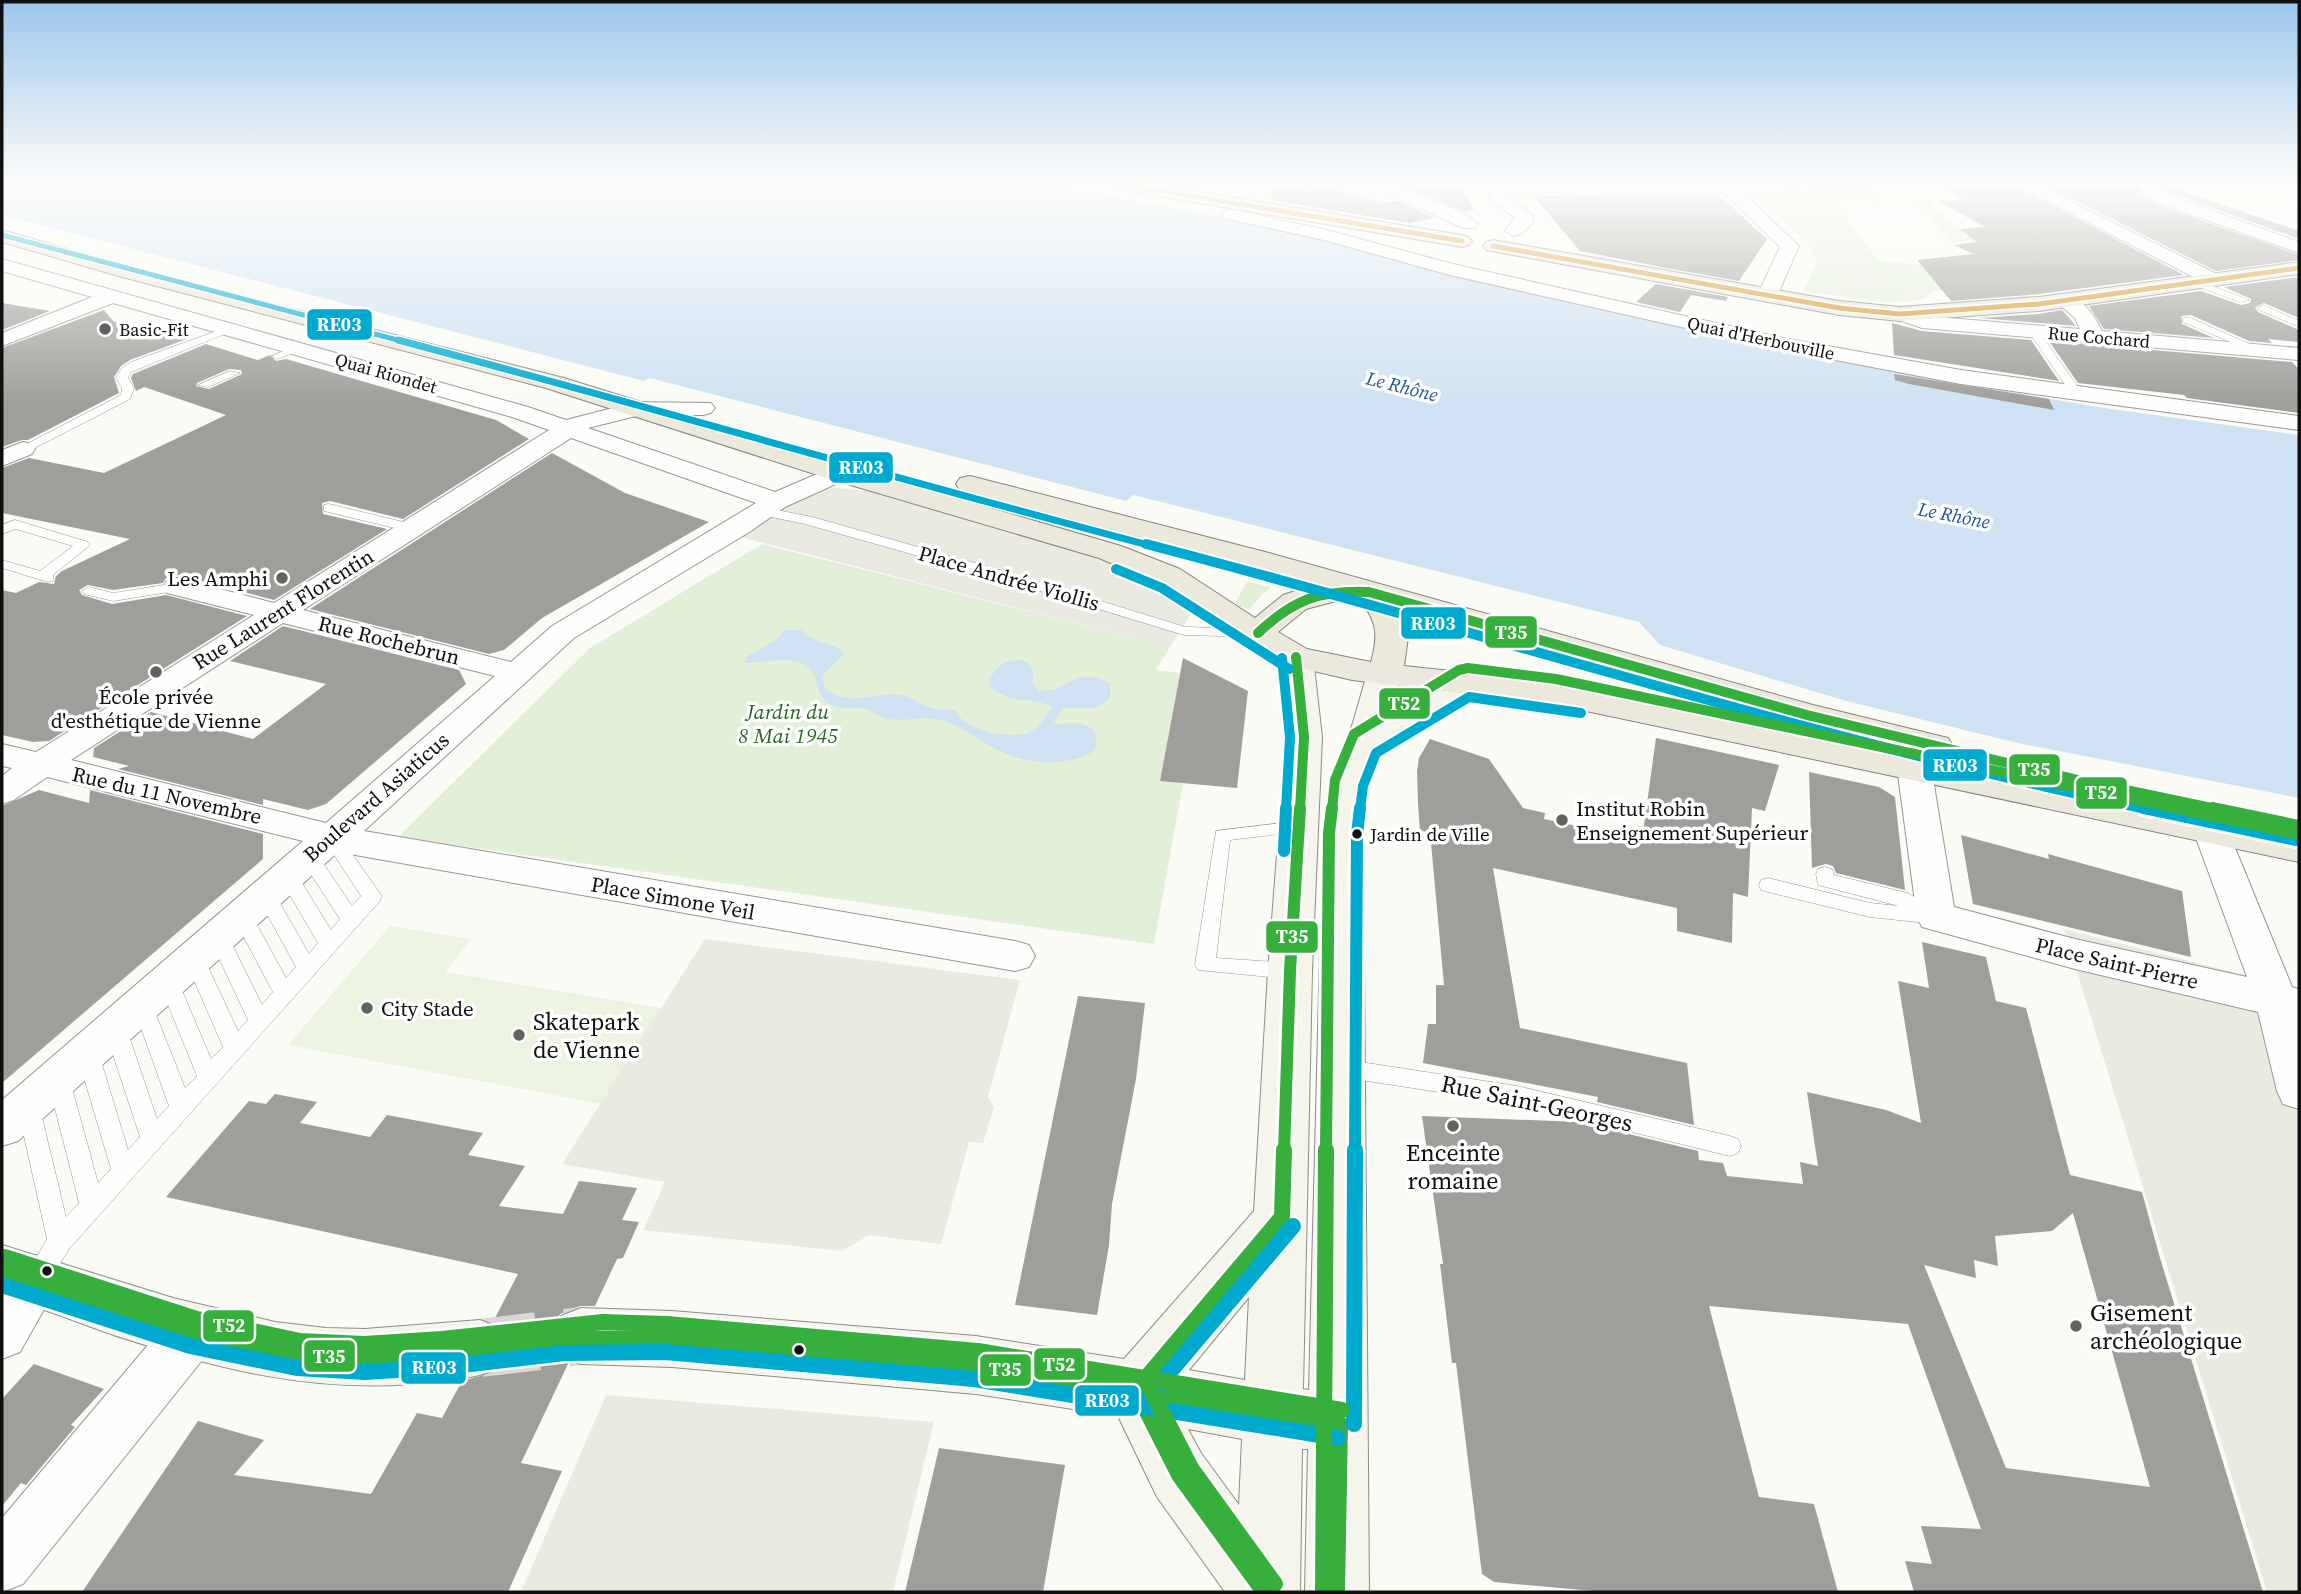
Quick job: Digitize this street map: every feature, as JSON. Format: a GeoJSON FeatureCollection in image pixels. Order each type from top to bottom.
{"type":"FeatureCollection","features":[{"type":"Feature","properties":{"kind":"main road"},"geometry":{"type":"LineString","coordinates":[[75,257],[450,354],[840,473],[1082,543],[1140,563],[1168,576],[1296,657],[1384,674],[1553,693],[2299,848]]}},
{"type":"Feature","properties":{"kind":"main road"},"geometry":{"type":"LineString","coordinates":[[138,257],[703,408],[949,478],[1258,559],[1807,715],[2078,780],[2299,826]]}},
{"type":"Feature","properties":{"kind":"main road"},"geometry":{"type":"LineString","coordinates":[[1557,257],[1767,296],[1867,312],[1900,314],[1977,310],[2064,300],[2299,268]]}},
{"type":"Feature","properties":{"kind":"main road"},"geometry":{"type":"LineString","coordinates":[[1258,633],[1271,618],[1306,597],[1331,591],[1369,592],[1388,611],[1395,638],[1365,743],[1349,783],[1343,833],[1337,1592]]}},
{"type":"Feature","properties":{"kind":"main road"},"geometry":{"type":"LineString","coordinates":[[1266,1592],[1290,971],[1304,737],[1296,657]]}},
{"type":"Feature","properties":{"kind":"main road"},"geometry":{"type":"LineString","coordinates":[[1365,743],[1466,682]]}},
{"type":"Feature","properties":{"kind":"main road"},"geometry":{"type":"LineString","coordinates":[[1136,1390],[1282,1217]]}},
{"type":"Feature","properties":{"kind":"main road"},"geometry":{"type":"LineString","coordinates":[[33,1264],[119,1309],[192,1331],[275,1350],[323,1357],[415,1355],[480,1348]]}},
{"type":"Feature","properties":{"kind":"main road"},"geometry":{"type":"LineString","coordinates":[[581,1336],[685,1340],[976,1365],[1340,1424]]}},
{"type":"Feature","properties":{"kind":"main road"},"geometry":{"type":"LineString","coordinates":[[1136,1390],[1179,1475],[1266,1592]]}},
{"type":"Feature","properties":{"kind":"street","name":"Quai d'Herbouville"},"geometry":{"type":"LineString","coordinates":[[1410,257],[1783,344],[1961,377],[2299,423]]}},
{"type":"Feature","properties":{"kind":"street"},"geometry":{"type":"LineString","coordinates":[[1450,268],[1461,257]]}},
{"type":"Feature","properties":{"kind":"street"},"geometry":{"type":"LineString","coordinates":[[1767,296],[1785,257]]}},
{"type":"Feature","properties":{"kind":"street"},"geometry":{"type":"LineString","coordinates":[[2160,257],[2203,280]]}},
{"type":"Feature","properties":{"kind":"street","name":"Quai Riondet"},"geometry":{"type":"LineString","coordinates":[[2,265],[232,329],[287,352],[520,412],[769,506]]}},
{"type":"Feature","properties":{"kind":"street"},"geometry":{"type":"LineString","coordinates":[[2,340],[112,296]]}},
{"type":"Feature","properties":{"kind":"street"},"geometry":{"type":"LineString","coordinates":[[2064,300],[2084,315],[2094,337]]}},
{"type":"Feature","properties":{"kind":"street","name":"Rue Cochard"},"geometry":{"type":"LineString","coordinates":[[1900,314],[1922,322],[2299,354]]}},
{"type":"Feature","properties":{"kind":"street"},"geometry":{"type":"LineString","coordinates":[[566,429],[584,419],[636,409],[703,408]]}},
{"type":"Feature","properties":{"kind":"street","name":"Rue Laurent Florentin"},"geometry":{"type":"LineString","coordinates":[[2,792],[276,613],[566,429]]}},
{"type":"Feature","properties":{"kind":"street"},"geometry":{"type":"LineString","coordinates":[[769,506],[840,473]]}},
{"type":"Feature","properties":{"kind":"street","name":"Boulevard Asiaticus"},"geometry":{"type":"LineString","coordinates":[[174,974],[564,632],[769,506]]}},
{"type":"Feature","properties":{"kind":"street","name":"Rue Rochebrun"},"geometry":{"type":"LineString","coordinates":[[177,587],[518,673]]}},
{"type":"Feature","properties":{"kind":"street","name":"Rue du 11 Novembre"},"geometry":{"type":"LineString","coordinates":[[2,755],[297,826],[174,974]]}},
{"type":"Feature","properties":{"kind":"street"},"geometry":{"type":"LineString","coordinates":[[1914,767],[1936,917]]}},
{"type":"Feature","properties":{"kind":"street"},"geometry":{"type":"LineString","coordinates":[[2211,830],[2288,1002],[2299,1091]]}},
{"type":"Feature","properties":{"kind":"street","name":"Place Saint-Pierre"},"geometry":{"type":"LineString","coordinates":[[1936,917],[2075,954],[2288,1002]]}},
{"type":"Feature","properties":{"kind":"street","name":"Place Simone Veil"},"geometry":{"type":"LineString","coordinates":[[174,974],[1014,956]]}},
{"type":"Feature","properties":{"kind":"street"},"geometry":{"type":"LineString","coordinates":[[2,1334],[33,1264]]}},
{"type":"Feature","properties":{"kind":"street"},"geometry":{"type":"LineString","coordinates":[[2,1563],[192,1331]]}},
{"type":"Feature","properties":{"kind":"lane"},"geometry":{"type":"LineString","coordinates":[[2203,280],[2244,300]]}},
{"type":"Feature","properties":{"kind":"lane"},"geometry":{"type":"LineString","coordinates":[[2263,308],[2298,324]]}},
{"type":"Feature","properties":{"kind":"lane"},"geometry":{"type":"LineString","coordinates":[[2187,320],[2258,350]]}},
{"type":"Feature","properties":{"kind":"lane"},"geometry":{"type":"LineString","coordinates":[[12,454],[126,397],[128,388],[122,378],[126,370],[135,364],[232,329]]}},
{"type":"Feature","properties":{"kind":"lane"},"geometry":{"type":"LineString","coordinates":[[2034,332],[2076,393]]}},
{"type":"Feature","properties":{"kind":"lane"},"geometry":{"type":"LineString","coordinates":[[204,385],[234,373]]}},
{"type":"Feature","properties":{"kind":"lane","name":"Place Andrée Viollis"},"geometry":{"type":"LineString","coordinates":[[769,506],[807,520],[1005,576],[1184,631],[1258,633]]}},
{"type":"Feature","properties":{"kind":"lane"},"geometry":{"type":"LineString","coordinates":[[329,509],[411,528]]}},
{"type":"Feature","properties":{"kind":"lane"},"geometry":{"type":"LineString","coordinates":[[2,530],[15,524],[83,545],[45,577],[2,564]]}},
{"type":"Feature","properties":{"kind":"lane"},"geometry":{"type":"LineString","coordinates":[[89,591],[113,597],[177,587]]}},
{"type":"Feature","properties":{"kind":"lane"},"geometry":{"type":"LineString","coordinates":[[1290,971],[1205,965],[1222,835],[1298,827]]}},
{"type":"Feature","properties":{"kind":"lane"},"geometry":{"type":"LineString","coordinates":[[1825,874],[1825,880],[1900,898],[1936,917]]}},
{"type":"Feature","properties":{"kind":"lane"},"geometry":{"type":"LineString","coordinates":[[1768,886],[1870,910],[1936,917]]}},
{"type":"Feature","properties":{"kind":"lane"},"geometry":{"type":"LineString","coordinates":[[372,897],[92,1206],[33,1264],[174,974],[372,897]]}},
{"type":"Feature","properties":{"kind":"lane"},"geometry":{"type":"LineString","coordinates":[[174,974],[351,920]]}},
{"type":"Feature","properties":{"kind":"lane"},"geometry":{"type":"LineString","coordinates":[[174,974],[329,944]]}},
{"type":"Feature","properties":{"kind":"lane"},"geometry":{"type":"LineString","coordinates":[[174,974],[307,969]]}},
{"type":"Feature","properties":{"kind":"lane"},"geometry":{"type":"LineString","coordinates":[[174,974],[284,994]]}},
{"type":"Feature","properties":{"kind":"lane"},"geometry":{"type":"LineString","coordinates":[[174,974],[259,1021]]}},
{"type":"Feature","properties":{"kind":"lane"},"geometry":{"type":"LineString","coordinates":[[174,974],[235,1049]]}},
{"type":"Feature","properties":{"kind":"lane"},"geometry":{"type":"LineString","coordinates":[[174,974],[208,1077]]}},
{"type":"Feature","properties":{"kind":"lane"},"geometry":{"type":"LineString","coordinates":[[174,974],[181,1108]]}},
{"type":"Feature","properties":{"kind":"lane"},"geometry":{"type":"LineString","coordinates":[[152,1139],[174,974]]}},
{"type":"Feature","properties":{"kind":"lane"},"geometry":{"type":"LineString","coordinates":[[124,1171],[174,974]]}},
{"type":"Feature","properties":{"kind":"lane"},"geometry":{"type":"LineString","coordinates":[[92,1206],[174,974]]}},
{"type":"Feature","properties":{"kind":"lane","name":"Rue Saint-Georges"},"geometry":{"type":"LineString","coordinates":[[1341,1068],[1517,1095],[1730,1146]]}},
{"type":"Feature","properties":{"kind":"green space"},"geometry":{"type":"Polygon","coordinates":[[[1814,257],[1876,257],[1879,261],[1955,272],[2027,297],[1935,290],[1921,300],[1884,302],[1804,291],[1818,258],[1814,257]]]}},
{"type":"Feature","properties":{"kind":"green space","name":"Jardin du 8 Mai 1945"},"geometry":{"type":"Polygon","coordinates":[[[762,544],[1170,647],[1156,670],[1180,673],[1160,780],[1183,783],[1154,944],[398,837],[590,648],[762,544]]]}},
{"type":"Feature","properties":{"kind":"green space"},"geometry":{"type":"Polygon","coordinates":[[[1247,581],[1270,587],[1249,609],[1234,605],[1247,581]]]}},
{"type":"Feature","properties":{"kind":"green space","name":"Skatepark de Vienne"},"geometry":{"type":"Polygon","coordinates":[[[390,926],[471,939],[445,972],[662,1008],[602,1104],[288,1045],[390,926]]]}},
{"type":"Feature","properties":{"kind":"shaded area"},"geometry":{"type":"Polygon","coordinates":[[[1849,257],[1857,257],[1882,280],[1925,291],[1931,287],[1935,290],[1925,298],[1821,271],[1826,265],[1816,263],[1818,258],[1856,264],[1849,257]]]}},
{"type":"Feature","properties":{"kind":"shaded area"},"geometry":{"type":"Polygon","coordinates":[[[836,488],[867,491],[1104,559],[1153,579],[1192,612],[1170,647],[741,537],[793,501],[818,490],[836,488]]]}},
{"type":"Feature","properties":{"kind":"shaded area"},"geometry":{"type":"Polygon","coordinates":[[[2064,929],[2299,989],[2299,1592],[2267,1592],[2064,929]]]}},
{"type":"Feature","properties":{"kind":"shaded area"},"geometry":{"type":"Polygon","coordinates":[[[705,939],[1020,980],[988,1097],[994,1107],[983,1143],[969,1142],[941,1244],[869,1235],[842,1251],[643,1230],[665,1182],[562,1164],[705,939]]]}},
{"type":"Feature","properties":{"kind":"shaded area"},"geometry":{"type":"Polygon","coordinates":[[[606,1395],[934,1422],[893,1592],[521,1592],[606,1395]]]}},
{"type":"Feature","properties":{"kind":"water","name":"Le Rhône"},"geometry":{"type":"Polygon","coordinates":[[[166,257],[1405,257],[1964,384],[2104,408],[2299,435],[2299,798],[2018,743],[1846,701],[1660,645],[1639,622],[1134,495],[1126,501],[650,378],[644,381],[166,257]]]}},
{"type":"Feature","properties":{"kind":"water"},"geometry":{"type":"Polygon","coordinates":[[[784,630],[801,630],[811,638],[834,646],[844,654],[822,676],[825,688],[833,694],[851,698],[904,696],[930,708],[956,711],[968,724],[989,732],[1013,735],[1031,732],[1041,724],[1053,707],[1011,698],[989,685],[998,667],[1007,662],[1024,661],[1030,665],[1033,672],[1032,683],[1039,691],[1059,688],[1087,677],[1110,683],[1110,698],[1095,708],[1063,708],[1054,721],[1058,725],[1076,723],[1093,729],[1097,741],[1094,751],[1082,757],[1056,762],[1030,760],[1004,753],[961,728],[941,720],[888,719],[864,708],[841,708],[832,705],[821,696],[812,671],[796,661],[745,663],[746,657],[776,640],[784,630]]]}},
{"type":"Feature","properties":{"kind":"building"},"geometry":{"type":"Polygon","coordinates":[[[1612,257],[1755,257],[1739,281],[1612,257]]]}},
{"type":"Feature","properties":{"kind":"building"},"geometry":{"type":"Polygon","coordinates":[[[1941,257],[2150,257],[2184,275],[2039,294],[1951,301],[1917,260],[1941,257]]]}},
{"type":"Feature","properties":{"kind":"building"},"geometry":{"type":"Polygon","coordinates":[[[2189,257],[2299,257],[2299,260],[2216,271],[2189,257]]]}},
{"type":"Feature","properties":{"kind":"building"},"geometry":{"type":"Polygon","coordinates":[[[2299,277],[2299,318],[2264,303],[2255,307],[2258,312],[2299,330],[2299,342],[2268,339],[2272,343],[2249,341],[2191,315],[2181,316],[2182,324],[2214,338],[2104,329],[2089,306],[2201,291],[2241,305],[2250,303],[2251,299],[2224,287],[2299,277]]]}},
{"type":"Feature","properties":{"kind":"building"},"geometry":{"type":"Polygon","coordinates":[[[1656,284],[1728,297],[1726,301],[1691,295],[1680,312],[1636,302],[1656,284]]]}},
{"type":"Feature","properties":{"kind":"building"},"geometry":{"type":"Polygon","coordinates":[[[2,303],[50,311],[2,330],[2,303]]]}},
{"type":"Feature","properties":{"kind":"building"},"geometry":{"type":"Polygon","coordinates":[[[104,310],[114,322],[143,326],[187,339],[130,360],[121,366],[114,377],[119,393],[28,440],[2,447],[2,348],[104,310]]]}},
{"type":"Feature","properties":{"kind":"building"},"geometry":{"type":"Polygon","coordinates":[[[2062,310],[2076,326],[1979,318],[2039,314],[2062,310]]]}},
{"type":"Feature","properties":{"kind":"building"},"geometry":{"type":"Polygon","coordinates":[[[1892,323],[1922,331],[2031,340],[2059,381],[1894,355],[1892,323]]]}},
{"type":"Feature","properties":{"kind":"building"},"geometry":{"type":"Polygon","coordinates":[[[2049,341],[2292,362],[2299,369],[2299,413],[2187,398],[2184,395],[2078,383],[2049,341]]]}},
{"type":"Feature","properties":{"kind":"building"},"geometry":{"type":"Polygon","coordinates":[[[206,344],[258,360],[270,355],[276,361],[286,359],[496,420],[529,439],[403,519],[330,501],[322,503],[323,514],[387,529],[274,600],[178,575],[166,578],[163,583],[113,590],[88,585],[79,590],[82,595],[112,604],[166,595],[247,616],[49,741],[33,742],[2,735],[2,590],[16,593],[39,582],[54,584],[56,576],[62,571],[130,539],[2,513],[2,468],[29,458],[104,473],[226,415],[144,387],[136,391],[131,378],[133,374],[206,344]],[[229,369],[197,383],[196,386],[209,389],[242,374],[241,370],[229,369]]]}},
{"type":"Feature","properties":{"kind":"building"},"geometry":{"type":"Polygon","coordinates":[[[1894,374],[2049,399],[2054,410],[1909,384],[1895,380],[1894,374]]]}},
{"type":"Feature","properties":{"kind":"building"},"geometry":{"type":"Polygon","coordinates":[[[552,453],[625,493],[709,522],[542,618],[504,650],[489,654],[310,609],[552,453]]]}},
{"type":"Feature","properties":{"kind":"building"},"geometry":{"type":"Polygon","coordinates":[[[283,626],[459,670],[466,684],[326,804],[308,810],[263,799],[263,805],[118,769],[129,766],[93,757],[94,748],[151,712],[253,739],[326,684],[230,661],[283,626]]]}},
{"type":"Feature","properties":{"kind":"building"},"geometry":{"type":"Polygon","coordinates":[[[1183,658],[1248,691],[1237,788],[1160,781],[1183,658]]]}},
{"type":"Feature","properties":{"kind":"building"},"geometry":{"type":"Polygon","coordinates":[[[1656,738],[1779,765],[1765,811],[1752,808],[1748,897],[1733,893],[1732,943],[1677,931],[1677,908],[1493,868],[1520,1028],[1687,1063],[1694,1125],[1597,1102],[1598,1097],[1423,1063],[1428,1024],[1436,1024],[1436,985],[1444,985],[1430,832],[1420,831],[1418,804],[1419,758],[1430,739],[1489,759],[1523,808],[1545,813],[1544,819],[1642,840],[1656,738]]]}},
{"type":"Feature","properties":{"kind":"building"},"geometry":{"type":"Polygon","coordinates":[[[1809,772],[1879,787],[1895,797],[1905,890],[1836,873],[1833,866],[1826,864],[1812,868],[1809,772]]]}},
{"type":"Feature","properties":{"kind":"building"},"geometry":{"type":"Polygon","coordinates":[[[39,790],[89,803],[90,790],[263,834],[263,859],[2,1083],[2,806],[39,790]]]}},
{"type":"Feature","properties":{"kind":"building"},"geometry":{"type":"Polygon","coordinates":[[[1961,835],[2049,859],[2048,854],[2182,891],[2191,957],[1973,904],[1961,835]]]}},
{"type":"Feature","properties":{"kind":"building"},"geometry":{"type":"Polygon","coordinates":[[[1922,942],[1986,957],[1996,1001],[2026,1008],[2070,1175],[2142,1192],[2263,1592],[1914,1592],[1905,1561],[1932,1564],[1921,1526],[1981,1529],[1908,1324],[1709,1306],[1759,1497],[1814,1504],[1838,1592],[1605,1592],[1494,1582],[1482,1574],[1456,1363],[1452,1363],[1440,1264],[1443,1264],[1422,1116],[1580,1122],[1698,1151],[1699,1160],[1723,1163],[1727,1176],[1803,1184],[1800,1162],[1818,1166],[1807,1092],[1886,1110],[1921,1123],[1898,981],[1929,988],[1922,942]],[[2073,1213],[2052,1231],[1995,1236],[1998,1266],[1974,1260],[1976,1278],[1924,1265],[2006,1468],[2150,1487],[2073,1213]]]}},
{"type":"Feature","properties":{"kind":"building"},"geometry":{"type":"Polygon","coordinates":[[[1078,996],[1145,1003],[1136,1079],[1112,1204],[1109,1245],[1097,1315],[1015,1305],[1078,996]]]}},
{"type":"Feature","properties":{"kind":"building"},"geometry":{"type":"Polygon","coordinates":[[[275,1094],[317,1102],[300,1123],[370,1137],[387,1115],[483,1133],[468,1155],[525,1166],[499,1206],[563,1214],[579,1181],[637,1188],[622,1220],[639,1222],[623,1258],[617,1259],[595,1306],[580,1306],[560,1314],[551,1335],[559,1357],[569,1362],[521,1463],[562,1471],[508,1592],[82,1592],[198,1421],[264,1440],[234,1475],[371,1494],[417,1413],[442,1418],[462,1381],[501,1370],[510,1349],[502,1327],[493,1322],[518,1274],[166,1197],[249,1101],[266,1104],[275,1094]]]}},
{"type":"Feature","properties":{"kind":"building"},"geometry":{"type":"Polygon","coordinates":[[[34,1364],[104,1389],[71,1425],[75,1427],[26,1485],[21,1483],[2,1506],[2,1399],[34,1364]]]}},
{"type":"Feature","properties":{"kind":"building"},"geometry":{"type":"Polygon","coordinates":[[[939,1448],[1065,1465],[1043,1592],[905,1592],[939,1448]]]}},
{"type":"Feature","properties":{"kind":"tunnel"},"geometry":{"type":"LineString","coordinates":[[480,1348],[581,1336]]}},
{"type":"Feature","properties":{"kind":"transit line","name":"RE03"},"geometry":{"type":"LineString","coordinates":[[86,257],[655,408],[945,492],[1254,572],[1803,728],[2075,794],[2296,840]]}},
{"type":"Feature","properties":{"kind":"transit line"},"geometry":{"type":"LineString","coordinates":[[1557,257],[1839,308],[1900,314],[2039,304],[2299,268]]}},
{"type":"Feature","properties":{"kind":"transit line","name":"RE03"},"geometry":{"type":"LineString","coordinates":[[1116,569],[1162,588],[1289,669]]}},
{"type":"Feature","properties":{"kind":"transit line","name":"T35"},"geometry":{"type":"LineString","coordinates":[[1258,633],[1283,611],[1308,598],[1336,592],[1369,592],[1807,715],[2078,780],[2299,826]]}},
{"type":"Feature","properties":{"kind":"transit line","name":"T35"},"geometry":{"type":"LineString","coordinates":[[1282,1217],[1290,971],[1304,737],[1296,657]]}},
{"type":"Feature","properties":{"kind":"transit line","name":"RE03"},"geometry":{"type":"LineString","coordinates":[[1282,658],[1290,737],[1284,851]]}},
{"type":"Feature","properties":{"kind":"transit line","name":"T52"},"geometry":{"type":"LineString","coordinates":[[1323,1592],[1329,833],[1335,780],[1354,734],[1459,670],[1468,668],[1556,679],[2299,834]]}},
{"type":"Feature","properties":{"kind":"transit line","name":"RE03"},"geometry":{"type":"LineString","coordinates":[[1354,1424],[1357,834],[1363,786],[1376,753],[1469,697],[1581,713]]}},
{"type":"Feature","properties":{"kind":"transit line","name":"T35"},"geometry":{"type":"LineString","coordinates":[[1136,1390],[1282,1217]]}},
{"type":"Feature","properties":{"kind":"transit line","name":"RE03"},"geometry":{"type":"LineString","coordinates":[[1147,1399],[1293,1226]]}},
{"type":"Feature","properties":{"kind":"transit line","name":"T52"},"geometry":{"type":"LineString","coordinates":[[5,1257],[197,1319],[300,1341],[364,1344],[442,1339],[603,1322],[667,1324],[978,1351],[1342,1410]]}},
{"type":"Feature","properties":{"kind":"transit line","name":"T35"},"geometry":{"type":"LineString","coordinates":[[2,1271],[194,1333],[298,1354],[364,1358],[444,1353],[563,1339],[666,1338],[976,1365],[1340,1424]]}},
{"type":"Feature","properties":{"kind":"transit line","name":"RE03"},"geometry":{"type":"LineString","coordinates":[[2,1285],[190,1346],[297,1368],[365,1372],[445,1367],[564,1353],[665,1352],[974,1379],[1338,1438]]}},
{"type":"Feature","properties":{"kind":"transit line","name":"T52"},"geometry":{"type":"LineString","coordinates":[[1148,1384],[1191,1468],[1275,1584]]}},
{"type":"Feature","properties":{"kind":"transit line","name":"T35"},"geometry":{"type":"LineString","coordinates":[[1136,1390],[1179,1475],[1264,1592]]}},
{"type":"Feature","properties":{"kind":"transit line","name":"T35"},"geometry":{"type":"LineString","coordinates":[[1337,1592],[1340,1424]]}},
{"type":"Feature","properties":{"kind":"place","name":"Basic-Fit"},"geometry":{"type":"Point","coordinates":[105,329]}},
{"type":"Feature","properties":{"kind":"place","name":"Les Amphi"},"geometry":{"type":"Point","coordinates":[282,578]}},
{"type":"Feature","properties":{"kind":"place","name":"École privée d'esthétique de Vienne"},"geometry":{"type":"Point","coordinates":[156,672]}},
{"type":"Feature","properties":{"kind":"place","name":"Institut Robin Enseignement Supérieur"},"geometry":{"type":"Point","coordinates":[1562,820]}},
{"type":"Feature","properties":{"kind":"place","name":"Jardin de Ville"},"geometry":{"type":"Point","coordinates":[1357,834]}},
{"type":"Feature","properties":{"kind":"place","name":"City Stade"},"geometry":{"type":"Point","coordinates":[367,1008]}},
{"type":"Feature","properties":{"kind":"place","name":"Skatepark de Vienne"},"geometry":{"type":"Point","coordinates":[519,1035]}},
{"type":"Feature","properties":{"kind":"place","name":"Enceinte romaine"},"geometry":{"type":"Point","coordinates":[1453,1126]}},
{"type":"Feature","properties":{"kind":"place","name":"Gisement archéologique"},"geometry":{"type":"Point","coordinates":[2076,1326]}}]}
